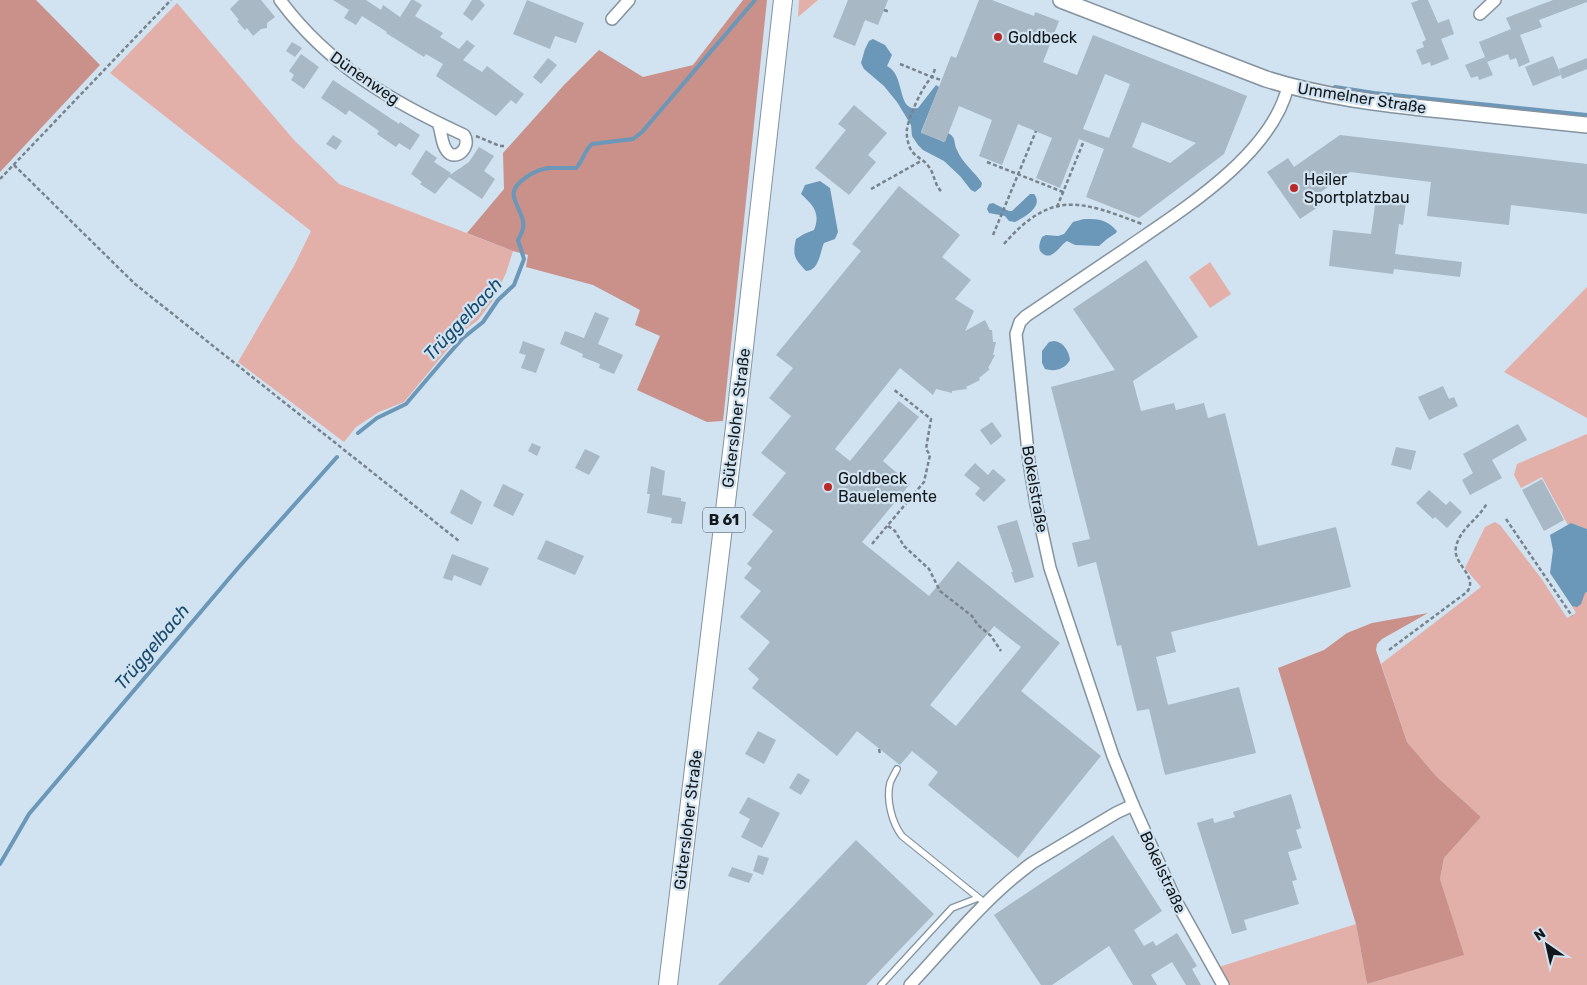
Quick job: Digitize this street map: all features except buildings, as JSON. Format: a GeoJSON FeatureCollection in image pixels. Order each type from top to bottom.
{"type":"FeatureCollection","features":[{"type":"Feature","properties":{"kind":"main road","name":"Gütersloher Straße"},"geometry":{"type":"LineString","coordinates":[[668,985],[735,427],[783,0]]}},
{"type":"Feature","properties":{"kind":"main road","name":"Ummelner Straße"},"geometry":{"type":"LineString","coordinates":[[1062,0],[1288,86],[1375,103],[1587,125]]}},
{"type":"Feature","properties":{"kind":"street","name":"Dünenweg"},"geometry":{"type":"LineString","coordinates":[[280,0],[316,42],[348,70],[405,106],[464,135]]}},
{"type":"Feature","properties":{"kind":"street"},"geometry":{"type":"LineString","coordinates":[[612,19],[629,0]]}},
{"type":"Feature","properties":{"kind":"street"},"geometry":{"type":"LineString","coordinates":[[1480,14],[1495,0]]}},
{"type":"Feature","properties":{"kind":"street","name":"Bokelstraße"},"geometry":{"type":"LineString","coordinates":[[1223,985],[1176,901],[1133,805],[1104,728],[1050,568],[1029,462],[1016,334],[1020,322],[1026,316],[1212,188],[1242,160],[1269,126],[1279,110],[1288,86]]}},
{"type":"Feature","properties":{"kind":"street"},"geometry":{"type":"LineString","coordinates":[[438,123],[448,153],[459,155],[464,150],[467,140],[464,135]]}},
{"type":"Feature","properties":{"kind":"street"},"geometry":{"type":"LineString","coordinates":[[910,985],[982,901],[1032,863],[1116,813],[1133,805]]}},
{"type":"Feature","properties":{"kind":"lane"},"geometry":{"type":"LineString","coordinates":[[897,769],[890,784],[891,810],[894,825],[902,836],[982,901]]}},
{"type":"Feature","properties":{"kind":"lane"},"geometry":{"type":"LineString","coordinates":[[881,985],[952,908],[982,901]]}},
{"type":"Feature","properties":{"kind":"path"},"geometry":{"type":"LineString","coordinates":[[0,179],[171,0]]}},
{"type":"Feature","properties":{"kind":"path"},"geometry":{"type":"LineString","coordinates":[[884,10],[890,12]]}},
{"type":"Feature","properties":{"kind":"path"},"geometry":{"type":"LineString","coordinates":[[900,64],[942,80]]}},
{"type":"Feature","properties":{"kind":"path"},"geometry":{"type":"LineString","coordinates":[[935,69],[932,77],[925,83],[907,128],[909,146],[913,154],[928,165],[937,187],[941,191]]}},
{"type":"Feature","properties":{"kind":"path"},"geometry":{"type":"LineString","coordinates":[[993,235],[1001,220],[1036,131]]}},
{"type":"Feature","properties":{"kind":"path"},"geometry":{"type":"LineString","coordinates":[[464,135],[476,136],[500,146],[505,146]]}},
{"type":"Feature","properties":{"kind":"path"},"geometry":{"type":"LineString","coordinates":[[1057,207],[1083,143]]}},
{"type":"Feature","properties":{"kind":"path"},"geometry":{"type":"LineString","coordinates":[[870,189],[922,160]]}},
{"type":"Feature","properties":{"kind":"path"},"geometry":{"type":"LineString","coordinates":[[987,162],[1063,192]]}},
{"type":"Feature","properties":{"kind":"path"},"geometry":{"type":"LineString","coordinates":[[14,165],[135,284],[459,541]]}},
{"type":"Feature","properties":{"kind":"path"},"geometry":{"type":"LineString","coordinates":[[1004,244],[1026,221],[1042,212],[1057,207],[1082,204],[1144,225],[1150,232]]}},
{"type":"Feature","properties":{"kind":"path"},"geometry":{"type":"LineString","coordinates":[[872,544],[924,482],[930,455],[926,449],[931,419],[893,389]]}},
{"type":"Feature","properties":{"kind":"path"},"geometry":{"type":"LineString","coordinates":[[1389,650],[1467,592],[1471,582],[1455,556],[1456,546],[1464,529],[1482,511],[1487,503]]}},
{"type":"Feature","properties":{"kind":"path"},"geometry":{"type":"LineString","coordinates":[[1506,519],[1572,616]]}},
{"type":"Feature","properties":{"kind":"path"},"geometry":{"type":"LineString","coordinates":[[888,526],[895,532],[904,546],[929,569],[940,591],[972,616],[978,626],[990,636],[1001,651]]}},
{"type":"Feature","properties":{"kind":"path"},"geometry":{"type":"LineString","coordinates":[[879,748],[880,754]]}},
{"type":"Feature","properties":{"kind":"shaded area"},"geometry":{"type":"Polygon","coordinates":[[[0,0],[36,0],[100,65],[0,172],[0,0]]]}},
{"type":"Feature","properties":{"kind":"shaded area"},"geometry":{"type":"Polygon","coordinates":[[[743,0],[767,0],[723,421],[707,422],[637,390],[660,336],[635,325],[640,310],[593,285],[526,267],[528,255],[467,233],[504,189],[503,153],[564,85],[599,50],[643,77],[693,65],[743,0]]]}},
{"type":"Feature","properties":{"kind":"shaded area"},"geometry":{"type":"Polygon","coordinates":[[[799,0],[818,0],[798,17],[799,0]]]}},
{"type":"Feature","properties":{"kind":"shaded area"},"geometry":{"type":"Polygon","coordinates":[[[177,3],[294,140],[339,184],[513,251],[506,273],[493,300],[478,320],[461,333],[404,402],[379,412],[356,427],[344,442],[238,362],[294,266],[311,231],[110,73],[177,3]]]}},
{"type":"Feature","properties":{"kind":"shaded area"},"geometry":{"type":"Polygon","coordinates":[[[1210,262],[1231,294],[1210,308],[1189,277],[1210,262]]]}},
{"type":"Feature","properties":{"kind":"shaded area"},"geometry":{"type":"Polygon","coordinates":[[[1587,287],[1587,418],[1504,372],[1587,287]]]}},
{"type":"Feature","properties":{"kind":"shaded area"},"geometry":{"type":"Polygon","coordinates":[[[1587,434],[1587,529],[1571,523],[1568,525],[1542,477],[1521,488],[1514,475],[1517,464],[1587,434]]]}},
{"type":"Feature","properties":{"kind":"shaded area"},"geometry":{"type":"Polygon","coordinates":[[[1495,522],[1500,525],[1541,578],[1567,618],[1576,613],[1572,606],[1577,606],[1587,592],[1587,985],[1230,985],[1219,967],[1356,924],[1367,984],[1463,955],[1440,879],[1444,858],[1481,817],[1436,776],[1407,742],[1381,664],[1481,587],[1465,568],[1485,527],[1495,522]]]}},
{"type":"Feature","properties":{"kind":"shaded area"},"geometry":{"type":"Polygon","coordinates":[[[1428,613],[1382,639],[1377,644],[1376,650],[1407,742],[1436,776],[1481,817],[1444,858],[1440,879],[1464,955],[1367,984],[1356,924],[1278,668],[1324,650],[1347,633],[1372,623],[1428,613]]]}},
{"type":"Feature","properties":{"kind":"water"},"geometry":{"type":"Polygon","coordinates":[[[873,39],[885,45],[892,55],[887,66],[897,77],[904,99],[911,108],[918,108],[936,85],[939,87],[921,132],[944,142],[948,133],[953,137],[959,155],[982,183],[981,187],[975,192],[944,161],[923,150],[918,145],[912,136],[911,125],[897,102],[884,86],[864,69],[861,63],[865,49],[869,41],[873,39]]]}},
{"type":"Feature","properties":{"kind":"water"},"geometry":{"type":"Polygon","coordinates":[[[820,181],[830,188],[838,232],[835,239],[824,243],[814,268],[806,271],[795,257],[796,239],[814,230],[817,219],[815,210],[801,194],[805,185],[820,181]]]}},
{"type":"Feature","properties":{"kind":"water"},"geometry":{"type":"Polygon","coordinates":[[[1030,194],[1034,194],[1036,198],[1037,203],[1035,207],[1015,222],[1009,221],[1005,216],[989,213],[987,209],[989,204],[993,203],[1012,211],[1030,194]]]}},
{"type":"Feature","properties":{"kind":"water"},"geometry":{"type":"Polygon","coordinates":[[[1084,219],[1102,220],[1117,231],[1099,246],[1075,245],[1067,241],[1052,254],[1046,255],[1040,251],[1039,245],[1042,237],[1064,234],[1073,222],[1084,219]]]}},
{"type":"Feature","properties":{"kind":"water"},"geometry":{"type":"Polygon","coordinates":[[[1049,342],[1061,343],[1070,360],[1059,369],[1045,369],[1042,363],[1042,351],[1049,342]]]}},
{"type":"Feature","properties":{"kind":"water"},"geometry":{"type":"Polygon","coordinates":[[[1571,523],[1587,529],[1587,592],[1581,604],[1577,607],[1572,606],[1550,573],[1553,550],[1550,535],[1571,523]]]}},
{"type":"Feature","properties":{"kind":"waterway","name":"Trüggelbach"},"geometry":{"type":"LineString","coordinates":[[358,433],[377,418],[406,404],[463,338],[483,322],[498,300],[514,285],[524,259],[518,240],[523,223],[514,197],[514,192],[520,182],[544,169],[576,168],[592,144],[633,139],[642,132],[755,0]]}},
{"type":"Feature","properties":{"kind":"waterway"},"geometry":{"type":"LineString","coordinates":[[1335,87],[1374,93],[1587,115]]}},
{"type":"Feature","properties":{"kind":"waterway","name":"Trüggelbach"},"geometry":{"type":"LineString","coordinates":[[0,864],[29,814],[238,568],[337,457]]}},
{"type":"Feature","properties":{"kind":"place","name":"Goldbeck"},"geometry":{"type":"Point","coordinates":[998,37]}},
{"type":"Feature","properties":{"kind":"place","name":"Heiler Sportplatzbau"},"geometry":{"type":"Point","coordinates":[1294,188]}},
{"type":"Feature","properties":{"kind":"place","name":"Goldbeck Bauelemente"},"geometry":{"type":"Point","coordinates":[828,487]}}]}
